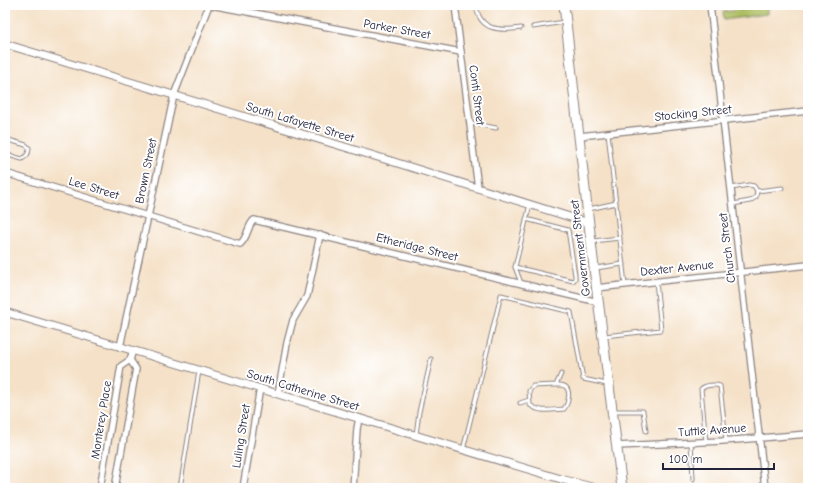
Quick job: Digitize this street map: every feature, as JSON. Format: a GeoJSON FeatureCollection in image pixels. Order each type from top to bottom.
{"type":"FeatureCollection","features":[{"type":"Feature","properties":{"kind":"main road","name":"Government Street"},"geometry":{"type":"LineString","coordinates":[[564,5],[596,288],[622,488]]}},
{"type":"Feature","properties":{"kind":"street","name":"Parker Street"},"geometry":{"type":"LineString","coordinates":[[210,5],[461,52]]}},
{"type":"Feature","properties":{"kind":"street","name":"Brown Street"},"geometry":{"type":"LineString","coordinates":[[120,347],[174,95],[210,5]]}},
{"type":"Feature","properties":{"kind":"street","name":"Conti Street"},"geometry":{"type":"LineString","coordinates":[[455,5],[478,188]]}},
{"type":"Feature","properties":{"kind":"street","name":"Church Street"},"geometry":{"type":"LineString","coordinates":[[710,5],[765,488]]}},
{"type":"Feature","properties":{"kind":"street","name":"South Lafayette Street"},"geometry":{"type":"LineString","coordinates":[[5,44],[589,223]]}},
{"type":"Feature","properties":{"kind":"street","name":"Stocking Street"},"geometry":{"type":"LineString","coordinates":[[580,136],[808,111]]}},
{"type":"Feature","properties":{"kind":"street","name":"Lee Street"},"geometry":{"type":"LineString","coordinates":[[5,173],[240,244],[244,241]]}},
{"type":"Feature","properties":{"kind":"street","name":"Etheridge Street"},"geometry":{"type":"LineString","coordinates":[[244,241],[250,223],[254,220],[598,302]]}},
{"type":"Feature","properties":{"kind":"street"},"geometry":{"type":"LineString","coordinates":[[278,394],[287,343],[293,320],[307,296],[320,235]]}},
{"type":"Feature","properties":{"kind":"street","name":"Dexter Avenue"},"geometry":{"type":"LineString","coordinates":[[596,288],[808,265]]}},
{"type":"Feature","properties":{"kind":"street","name":"South Catherine Street"},"geometry":{"type":"LineString","coordinates":[[5,312],[416,436],[595,488]]}},
{"type":"Feature","properties":{"kind":"street","name":"Monterey Place"},"geometry":{"type":"LineString","coordinates":[[100,488],[121,366],[130,360],[133,350]]}},
{"type":"Feature","properties":{"kind":"street"},"geometry":{"type":"LineString","coordinates":[[115,488],[136,369],[130,360]]}},
{"type":"Feature","properties":{"kind":"street","name":"Luling Street"},"geometry":{"type":"LineString","coordinates":[[243,488],[260,388]]}},
{"type":"Feature","properties":{"kind":"street"},"geometry":{"type":"LineString","coordinates":[[353,488],[359,418]]}},
{"type":"Feature","properties":{"kind":"street","name":"Tuttle Avenue"},"geometry":{"type":"LineString","coordinates":[[617,446],[706,442],[808,434]]}},
{"type":"Feature","properties":{"kind":"lane"},"geometry":{"type":"LineString","coordinates":[[476,5],[477,13],[483,22],[490,27],[504,30],[521,28]]}},
{"type":"Feature","properties":{"kind":"lane"},"geometry":{"type":"LineString","coordinates":[[533,27],[566,22]]}},
{"type":"Feature","properties":{"kind":"lane"},"geometry":{"type":"LineString","coordinates":[[470,123],[496,128]]}},
{"type":"Feature","properties":{"kind":"lane"},"geometry":{"type":"LineString","coordinates":[[608,133],[626,284]]}},
{"type":"Feature","properties":{"kind":"lane"},"geometry":{"type":"LineString","coordinates":[[5,139],[26,145],[29,148],[29,152],[22,159],[5,154]]}},
{"type":"Feature","properties":{"kind":"lane"},"geometry":{"type":"LineString","coordinates":[[731,188],[749,185],[754,186],[757,191],[756,197],[750,201],[733,204]]}},
{"type":"Feature","properties":{"kind":"lane"},"geometry":{"type":"LineString","coordinates":[[757,191],[782,188]]}},
{"type":"Feature","properties":{"kind":"lane"},"geometry":{"type":"LineString","coordinates":[[587,209],[616,203]]}},
{"type":"Feature","properties":{"kind":"lane"},"geometry":{"type":"LineString","coordinates":[[521,283],[515,267],[530,204]]}},
{"type":"Feature","properties":{"kind":"lane"},"geometry":{"type":"LineString","coordinates":[[515,267],[573,281],[575,279],[568,230],[526,219]]}},
{"type":"Feature","properties":{"kind":"lane"},"geometry":{"type":"LineString","coordinates":[[591,242],[620,238]]}},
{"type":"Feature","properties":{"kind":"lane"},"geometry":{"type":"LineString","coordinates":[[594,268],[623,264]]}},
{"type":"Feature","properties":{"kind":"lane"},"geometry":{"type":"LineString","coordinates":[[603,337],[661,330],[656,281]]}},
{"type":"Feature","properties":{"kind":"lane"},"geometry":{"type":"LineString","coordinates":[[463,450],[501,294],[571,312],[583,379],[609,384]]}},
{"type":"Feature","properties":{"kind":"lane"},"geometry":{"type":"LineString","coordinates":[[416,436],[419,412],[431,359]]}},
{"type":"Feature","properties":{"kind":"lane"},"geometry":{"type":"LineString","coordinates":[[180,488],[199,370]]}},
{"type":"Feature","properties":{"kind":"lane"},"geometry":{"type":"LineString","coordinates":[[556,385],[561,374]]}},
{"type":"Feature","properties":{"kind":"lane"},"geometry":{"type":"LineString","coordinates":[[556,385],[566,387],[568,392],[568,400],[564,409],[542,411],[535,409],[530,405],[529,390],[533,386],[556,385]]}},
{"type":"Feature","properties":{"kind":"lane"},"geometry":{"type":"LineString","coordinates":[[706,442],[701,389],[703,387],[716,385],[720,386],[726,440]]}},
{"type":"Feature","properties":{"kind":"lane"},"geometry":{"type":"LineString","coordinates":[[520,403],[529,400]]}},
{"type":"Feature","properties":{"kind":"lane"},"geometry":{"type":"LineString","coordinates":[[612,411],[644,411],[646,431]]}},
{"type":"Feature","properties":{"kind":"lane"},"geometry":{"type":"LineString","coordinates":[[691,442],[693,479]]}},
{"type":"Feature","properties":{"kind":"green space"},"geometry":{"type":"Polygon","coordinates":[[[767,6],[767,14],[724,20],[723,12],[767,6]]]}}]}
